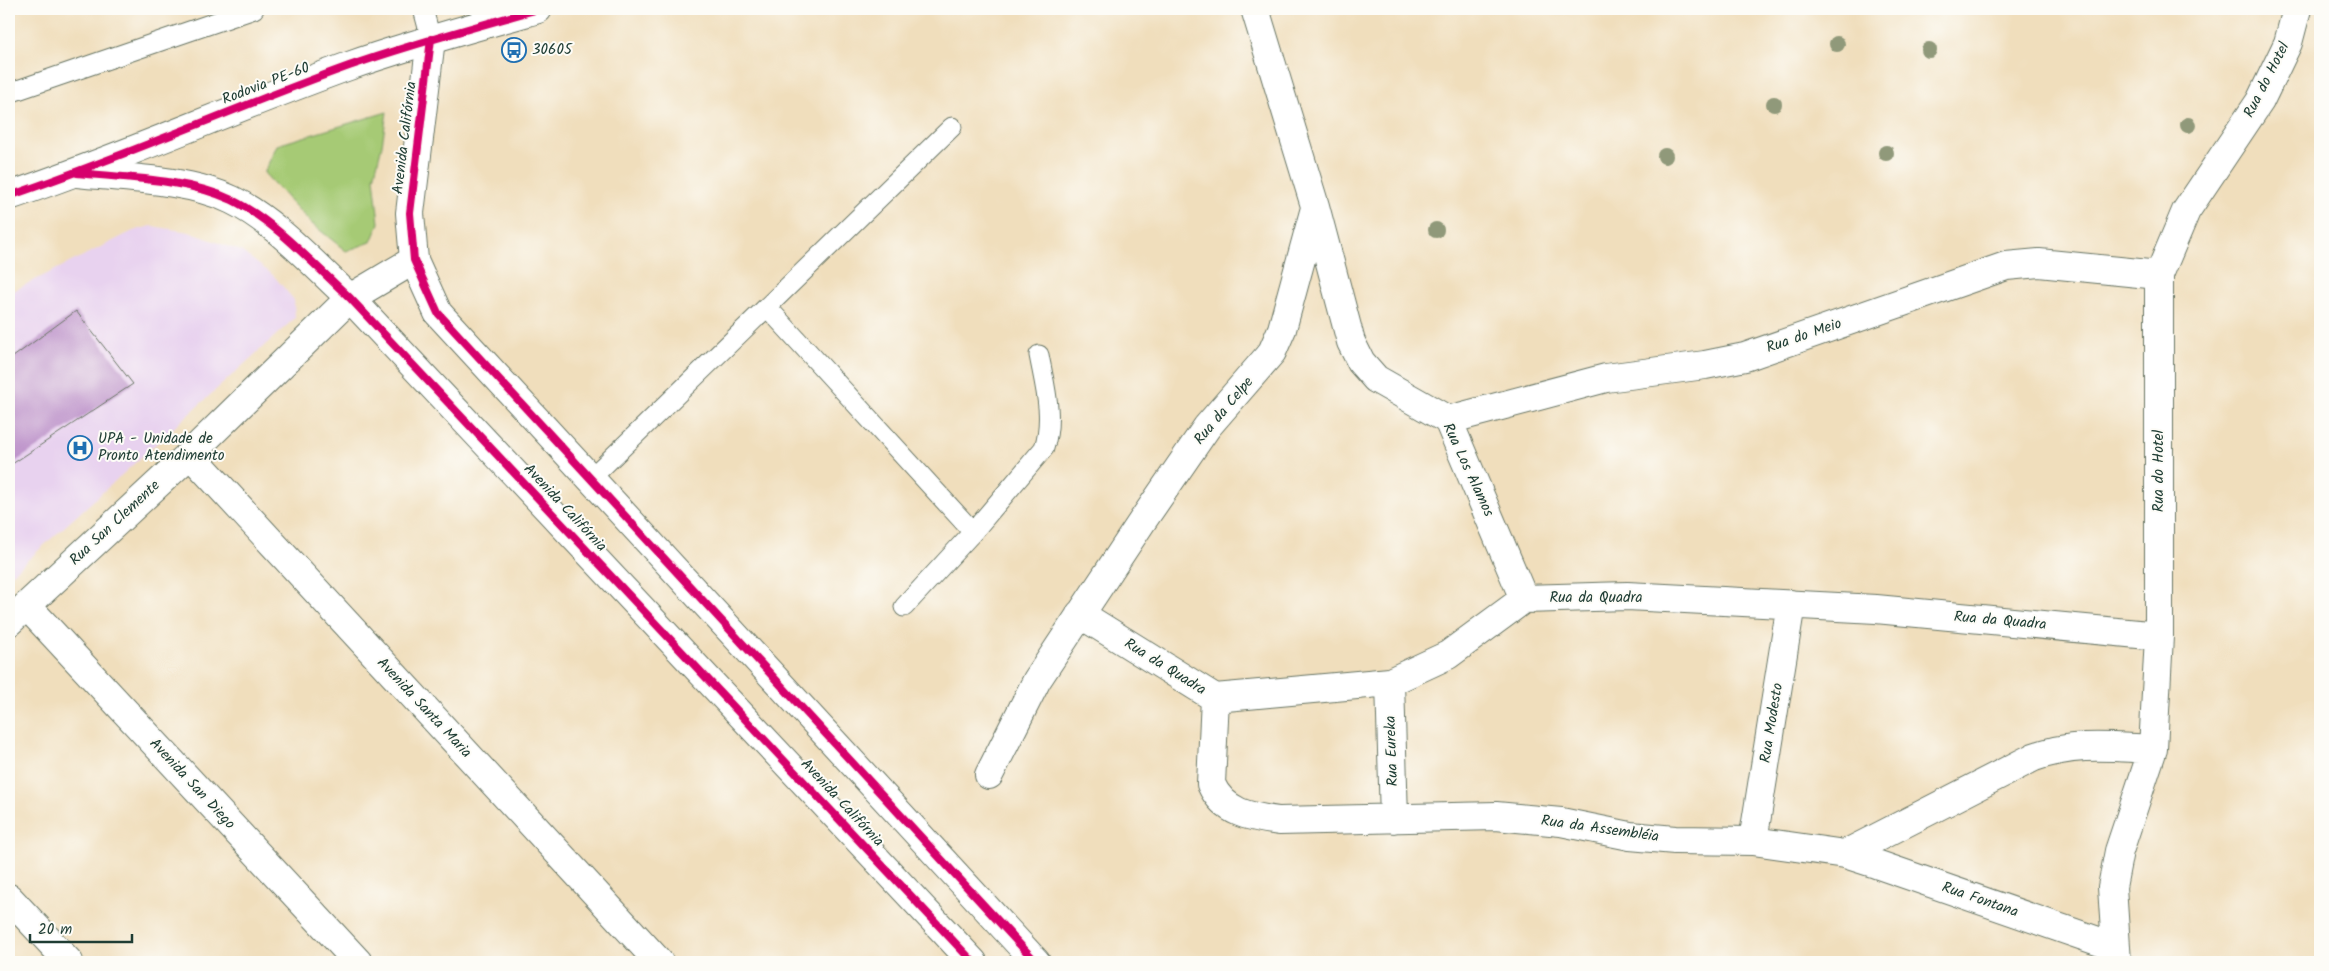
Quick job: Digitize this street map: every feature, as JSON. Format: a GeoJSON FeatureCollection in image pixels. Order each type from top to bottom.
{"type":"FeatureCollection","features":[{"type":"Feature","properties":{"kind":"street","name":"Rodovia PE-60"},"geometry":{"type":"LineString","coordinates":[[9,196],[78,173],[349,66],[431,39],[538,9]]}},
{"type":"Feature","properties":{"kind":"street"},"geometry":{"type":"LineString","coordinates":[[1255,9],[1315,206]]}},
{"type":"Feature","properties":{"kind":"street","name":"Rua do Hotel"},"geometry":{"type":"LineString","coordinates":[[2116,955],[2112,887],[2118,860],[2153,749],[2160,636],[2159,275],[2186,212],[2260,101],[2288,44],[2297,9]]}},
{"type":"Feature","properties":{"kind":"street","name":"Avenida Califórnia"},"geometry":{"type":"LineString","coordinates":[[431,39],[410,213],[414,260],[438,313],[1036,962]]}},
{"type":"Feature","properties":{"kind":"street","name":"Avenida Califórnia"},"geometry":{"type":"LineString","coordinates":[[78,173],[180,184],[232,200],[273,227],[350,298],[973,962]]}},
{"type":"Feature","properties":{"kind":"street","name":"Rua Los Alamos"},"geometry":{"type":"LineString","coordinates":[[1315,206],[1351,342],[1361,362],[1376,380],[1448,420],[1524,599]]}},
{"type":"Feature","properties":{"kind":"street","name":"Rua da Celpe"},"geometry":{"type":"LineString","coordinates":[[989,775],[1036,680],[1080,614],[1207,427],[1272,352],[1282,329],[1315,206]]}},
{"type":"Feature","properties":{"kind":"street","name":"Rua San Clemente"},"geometry":{"type":"LineString","coordinates":[[18,614],[190,454],[350,298],[414,260]]}},
{"type":"Feature","properties":{"kind":"street","name":"Rua do Meio"},"geometry":{"type":"LineString","coordinates":[[1448,420],[1606,378],[1705,365],[1746,357],[2006,266],[2039,263],[2159,275]]}},
{"type":"Feature","properties":{"kind":"street","name":"Avenida Santa Maria"},"geometry":{"type":"LineString","coordinates":[[190,454],[659,962]]}},
{"type":"Feature","properties":{"kind":"street","name":"Rua da Quadra"},"geometry":{"type":"LineString","coordinates":[[1080,614],[1215,698],[1390,682],[1448,655],[1524,599],[1627,596],[1791,604],[1876,609],[2160,636]]}},
{"type":"Feature","properties":{"kind":"street","name":"Rua Modesto"},"geometry":{"type":"LineString","coordinates":[[1753,841],[1791,604]]}},
{"type":"Feature","properties":{"kind":"street","name":"Avenida San Diego"},"geometry":{"type":"LineString","coordinates":[[18,614],[358,962]]}},
{"type":"Feature","properties":{"kind":"street","name":"Rua Eureka"},"geometry":{"type":"LineString","coordinates":[[1390,682],[1394,819]]}},
{"type":"Feature","properties":{"kind":"street","name":"Rua da Assembléia"},"geometry":{"type":"LineString","coordinates":[[1215,698],[1211,784],[1216,796],[1229,808],[1250,817],[1279,821],[1496,816],[1561,822],[1630,836],[1675,840],[1753,841],[1845,854]]}},
{"type":"Feature","properties":{"kind":"street"},"geometry":{"type":"LineString","coordinates":[[1845,854],[2034,757],[2055,750],[2080,746],[2153,749]]}},
{"type":"Feature","properties":{"kind":"street","name":"Rua Fontana"},"geometry":{"type":"LineString","coordinates":[[1845,854],[2116,955]]}},
{"type":"Feature","properties":{"kind":"street"},"geometry":{"type":"LineString","coordinates":[[9,898],[69,962]]}},
{"type":"Feature","properties":{"kind":"lane"},"geometry":{"type":"LineString","coordinates":[[9,93],[254,9]]}},
{"type":"Feature","properties":{"kind":"lane"},"geometry":{"type":"LineString","coordinates":[[423,9],[431,39]]}},
{"type":"Feature","properties":{"kind":"lane"},"geometry":{"type":"LineString","coordinates":[[590,479],[952,127]]}},
{"type":"Feature","properties":{"kind":"lane"},"geometry":{"type":"LineString","coordinates":[[766,307],[973,532]]}},
{"type":"Feature","properties":{"kind":"lane"},"geometry":{"type":"LineString","coordinates":[[904,607],[973,532],[1044,448],[1049,432],[1050,415],[1039,355]]}},
{"type":"Feature","properties":{"kind":"shaded area","name":"UPA - Unidade de Pronto Atendimento"},"geometry":{"type":"Polygon","coordinates":[[[151,226],[189,232],[241,251],[274,276],[294,300],[295,318],[9,577],[9,293],[133,231],[151,226]]]}},
{"type":"Feature","properties":{"kind":"green space"},"geometry":{"type":"Polygon","coordinates":[[[387,112],[374,178],[379,223],[371,242],[346,251],[311,223],[264,173],[277,145],[387,112]]]}},
{"type":"Feature","properties":{"kind":"building"},"geometry":{"type":"Polygon","coordinates":[[[76,311],[133,384],[9,466],[9,360],[76,311]]]}},
{"type":"Feature","properties":{"kind":"cycle path"},"geometry":{"type":"LineString","coordinates":[[9,196],[95,165],[349,66],[419,43],[538,9]]}},
{"type":"Feature","properties":{"kind":"cycle path"},"geometry":{"type":"LineString","coordinates":[[431,39],[410,213],[414,260],[438,313],[1036,962]]}},
{"type":"Feature","properties":{"kind":"cycle path"},"geometry":{"type":"LineString","coordinates":[[77,173],[156,180],[215,193],[248,209],[294,245],[350,298],[973,962]]}},
{"type":"Feature","properties":{"kind":"place","name":"30605"},"geometry":{"type":"Point","coordinates":[514,50]}},
{"type":"Feature","properties":{"kind":"place","name":"UPA - Unidade de Pronto Atendimento"},"geometry":{"type":"Point","coordinates":[80,448]}}]}
